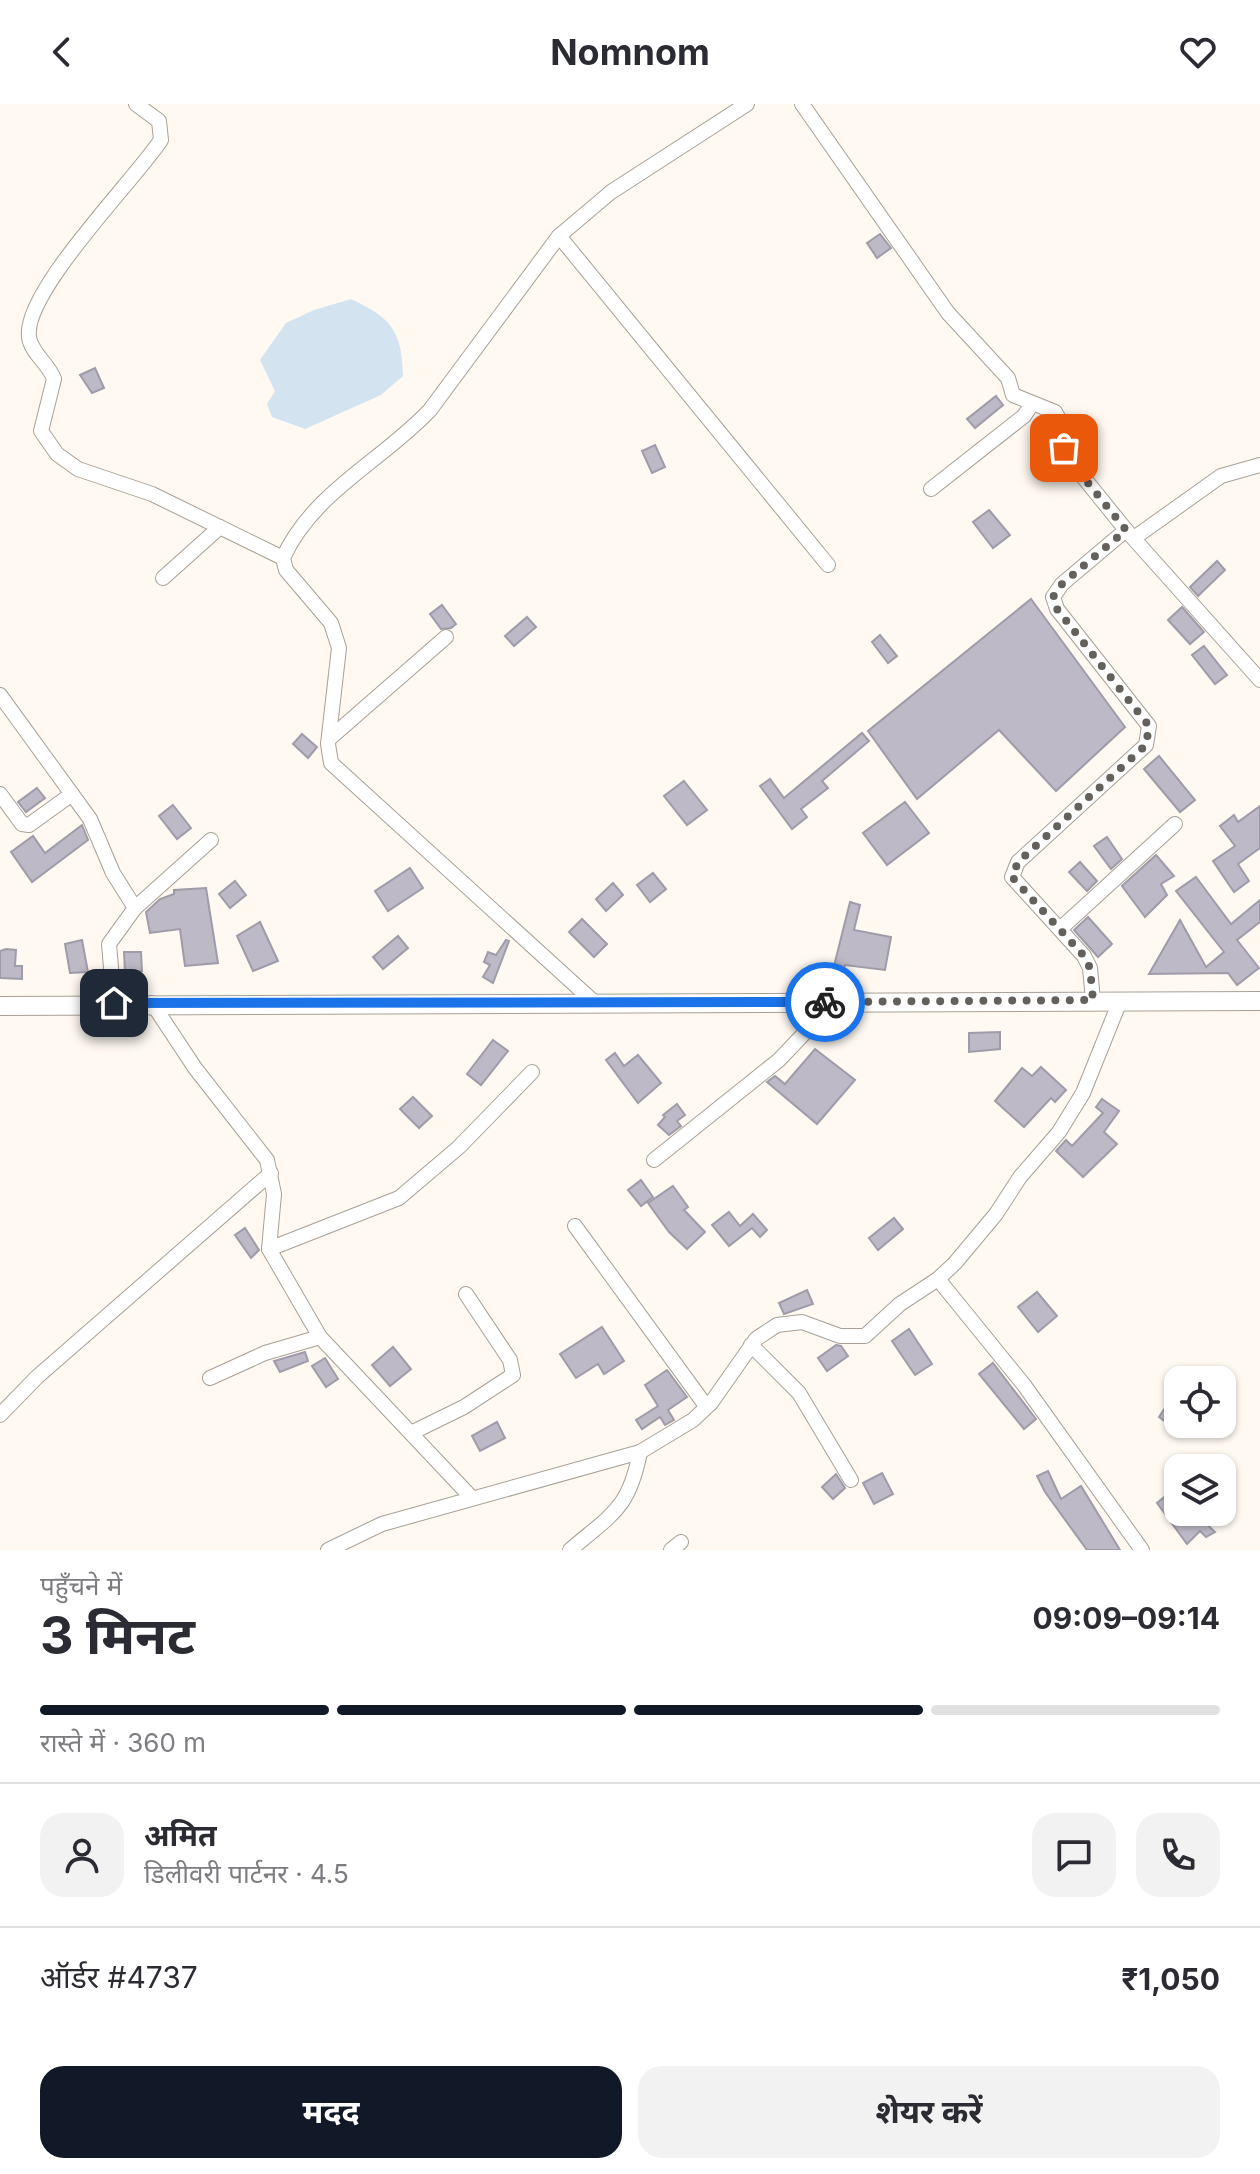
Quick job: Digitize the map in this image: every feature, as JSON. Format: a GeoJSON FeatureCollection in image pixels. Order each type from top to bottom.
{"type":"FeatureCollection","features":[{"type":"Feature","properties":{"kind":"main road"},"geometry":{"type":"LineString","coordinates":[[0,1006],[114,1003],[1260,1001]]}},
{"type":"Feature","properties":{"kind":"street"},"geometry":{"type":"LineString","coordinates":[[136,104],[159,121],[161,140],[106,213],[60,264],[33,315],[28,333],[30,343],[54,379],[41,431],[57,454],[78,469],[152,494],[283,558]]}},
{"type":"Feature","properties":{"kind":"street"},"geometry":{"type":"LineString","coordinates":[[595,1003],[337,772],[328,754],[339,648],[336,633],[286,570],[283,558],[291,540],[318,505],[408,433],[430,410],[559,236],[611,192],[747,104]]}},
{"type":"Feature","properties":{"kind":"street"},"geometry":{"type":"LineString","coordinates":[[802,104],[948,313],[1008,378],[1013,395],[1055,412],[1064,428],[1067,457],[1130,534],[1260,680]]}},
{"type":"Feature","properties":{"kind":"street"},"geometry":{"type":"LineString","coordinates":[[559,236],[828,565]]}},
{"type":"Feature","properties":{"kind":"street"},"geometry":{"type":"LineString","coordinates":[[931,489],[1024,416],[1032,404]]}},
{"type":"Feature","properties":{"kind":"street"},"geometry":{"type":"LineString","coordinates":[[1093,1000],[1090,968],[1060,929],[1012,877],[1014,870],[1146,745],[1149,726],[1057,609],[1053,597],[1062,584],[1130,534],[1221,476],[1260,465]]}},
{"type":"Feature","properties":{"kind":"street"},"geometry":{"type":"LineString","coordinates":[[163,578],[220,527]]}},
{"type":"Feature","properties":{"kind":"street"},"geometry":{"type":"LineString","coordinates":[[329,739],[446,637]]}},
{"type":"Feature","properties":{"kind":"street"},"geometry":{"type":"LineString","coordinates":[[0,695],[90,819],[113,873],[135,908]]}},
{"type":"Feature","properties":{"kind":"street"},"geometry":{"type":"LineString","coordinates":[[0,794],[22,824],[29,825],[72,794]]}},
{"type":"Feature","properties":{"kind":"street"},"geometry":{"type":"LineString","coordinates":[[1060,929],[1175,824]]}},
{"type":"Feature","properties":{"kind":"street"},"geometry":{"type":"LineString","coordinates":[[114,1003],[109,944],[135,908],[211,840]]}},
{"type":"Feature","properties":{"kind":"street"},"geometry":{"type":"LineString","coordinates":[[328,1550],[382,1524],[640,1452],[693,1420],[766,1330],[791,1321],[815,1325],[840,1336],[865,1336],[900,1304],[938,1279],[974,1243],[1020,1177],[1074,1109],[1120,1001]]}},
{"type":"Feature","properties":{"kind":"street"},"geometry":{"type":"LineString","coordinates":[[654,1160],[779,1060],[834,1002]]}},
{"type":"Feature","properties":{"kind":"street"},"geometry":{"type":"LineString","coordinates":[[152,1003],[195,1068],[267,1160],[274,1194],[269,1249],[320,1337],[413,1432],[471,1497]]}},
{"type":"Feature","properties":{"kind":"street"},"geometry":{"type":"LineString","coordinates":[[269,1249],[399,1198],[459,1147],[532,1072]]}},
{"type":"Feature","properties":{"kind":"street"},"geometry":{"type":"LineString","coordinates":[[0,1415],[37,1377],[271,1173]]}},
{"type":"Feature","properties":{"kind":"street"},"geometry":{"type":"LineString","coordinates":[[575,1226],[706,1406]]}},
{"type":"Feature","properties":{"kind":"street"},"geometry":{"type":"LineString","coordinates":[[938,1279],[1024,1385],[1142,1550]]}},
{"type":"Feature","properties":{"kind":"street"},"geometry":{"type":"LineString","coordinates":[[413,1432],[464,1407],[513,1375],[510,1360],[466,1294]]}},
{"type":"Feature","properties":{"kind":"street"},"geometry":{"type":"LineString","coordinates":[[210,1378],[265,1353],[320,1337]]}},
{"type":"Feature","properties":{"kind":"street"},"geometry":{"type":"LineString","coordinates":[[751,1345],[799,1393],[851,1480]]}},
{"type":"Feature","properties":{"kind":"street"},"geometry":{"type":"LineString","coordinates":[[570,1550],[626,1500],[634,1486],[640,1452]]}},
{"type":"Feature","properties":{"kind":"water"},"geometry":{"type":"Polygon","coordinates":[[[351,299],[376,313],[392,327],[400,347],[403,376],[381,395],[305,429],[272,417],[267,404],[275,391],[260,360],[286,323],[314,310],[351,299]]]}},
{"type":"Feature","properties":{"kind":"building"},"geometry":{"type":"Polygon","coordinates":[[[880,234],[891,248],[877,258],[867,243],[880,234]]]}},
{"type":"Feature","properties":{"kind":"building"},"geometry":{"type":"Polygon","coordinates":[[[95,368],[104,388],[92,393],[80,375],[95,368]]]}},
{"type":"Feature","properties":{"kind":"building"},"geometry":{"type":"Polygon","coordinates":[[[996,396],[1003,405],[975,428],[967,419],[996,396]]]}},
{"type":"Feature","properties":{"kind":"building"},"geometry":{"type":"Polygon","coordinates":[[[655,445],[665,467],[652,473],[642,451],[655,445]]]}},
{"type":"Feature","properties":{"kind":"building"},"geometry":{"type":"Polygon","coordinates":[[[989,510],[1010,535],[993,548],[973,522],[989,510]]]}},
{"type":"Feature","properties":{"kind":"building"},"geometry":{"type":"Polygon","coordinates":[[[1217,561],[1225,570],[1198,596],[1190,587],[1217,561]]]}},
{"type":"Feature","properties":{"kind":"building"},"geometry":{"type":"Polygon","coordinates":[[[1031,599],[1125,727],[1056,791],[999,730],[917,799],[868,731],[1031,599]]]}},
{"type":"Feature","properties":{"kind":"building"},"geometry":{"type":"Polygon","coordinates":[[[442,605],[456,624],[451,628],[441,629],[430,614],[442,605]]]}},
{"type":"Feature","properties":{"kind":"building"},"geometry":{"type":"Polygon","coordinates":[[[1182,607],[1204,632],[1190,644],[1168,620],[1182,607]]]}},
{"type":"Feature","properties":{"kind":"building"},"geometry":{"type":"Polygon","coordinates":[[[527,617],[536,627],[514,646],[505,636],[527,617]]]}},
{"type":"Feature","properties":{"kind":"building"},"geometry":{"type":"Polygon","coordinates":[[[880,635],[897,656],[888,663],[872,642],[880,635]]]}},
{"type":"Feature","properties":{"kind":"building"},"geometry":{"type":"Polygon","coordinates":[[[1204,646],[1227,675],[1215,684],[1192,655],[1204,646]]]}},
{"type":"Feature","properties":{"kind":"building"},"geometry":{"type":"Polygon","coordinates":[[[862,733],[869,741],[822,781],[828,788],[801,809],[807,817],[792,829],[760,786],[770,779],[784,798],[862,733]]]}},
{"type":"Feature","properties":{"kind":"building"},"geometry":{"type":"Polygon","coordinates":[[[302,734],[317,747],[308,758],[293,744],[302,734]]]}},
{"type":"Feature","properties":{"kind":"building"},"geometry":{"type":"Polygon","coordinates":[[[1159,756],[1195,800],[1180,812],[1144,769],[1159,756]]]}},
{"type":"Feature","properties":{"kind":"building"},"geometry":{"type":"Polygon","coordinates":[[[684,781],[707,810],[687,825],[664,796],[684,781]]]}},
{"type":"Feature","properties":{"kind":"building"},"geometry":{"type":"Polygon","coordinates":[[[37,788],[45,798],[26,812],[18,802],[37,788]]]}},
{"type":"Feature","properties":{"kind":"building"},"geometry":{"type":"Polygon","coordinates":[[[905,802],[929,833],[887,865],[863,833],[905,802]]]}},
{"type":"Feature","properties":{"kind":"building"},"geometry":{"type":"Polygon","coordinates":[[[173,805],[191,828],[177,839],[159,816],[173,805]]]}},
{"type":"Feature","properties":{"kind":"building"},"geometry":{"type":"Polygon","coordinates":[[[1260,806],[1260,848],[1238,864],[1249,881],[1234,892],[1213,861],[1235,846],[1220,826],[1234,815],[1238,822],[1260,806]]]}},
{"type":"Feature","properties":{"kind":"building"},"geometry":{"type":"Polygon","coordinates":[[[82,825],[88,840],[32,882],[11,852],[33,836],[45,853],[82,825]]]}},
{"type":"Feature","properties":{"kind":"building"},"geometry":{"type":"Polygon","coordinates":[[[1107,837],[1122,859],[1111,869],[1094,846],[1107,837]]]}},
{"type":"Feature","properties":{"kind":"building"},"geometry":{"type":"Polygon","coordinates":[[[1156,855],[1174,876],[1161,884],[1167,895],[1145,917],[1122,886],[1156,855]]]}},
{"type":"Feature","properties":{"kind":"building"},"geometry":{"type":"Polygon","coordinates":[[[1080,862],[1097,881],[1087,891],[1069,872],[1080,862]]]}},
{"type":"Feature","properties":{"kind":"building"},"geometry":{"type":"Polygon","coordinates":[[[410,868],[423,888],[388,911],[375,891],[410,868]]]}},
{"type":"Feature","properties":{"kind":"building"},"geometry":{"type":"Polygon","coordinates":[[[653,873],[666,889],[650,902],[637,885],[653,873]]]}},
{"type":"Feature","properties":{"kind":"building"},"geometry":{"type":"Polygon","coordinates":[[[1196,877],[1231,924],[1260,900],[1260,922],[1237,940],[1259,968],[1237,985],[1228,973],[1149,974],[1180,920],[1206,967],[1224,952],[1176,891],[1196,877]]]}},
{"type":"Feature","properties":{"kind":"building"},"geometry":{"type":"Polygon","coordinates":[[[235,881],[246,895],[230,908],[219,894],[235,881]]]}},
{"type":"Feature","properties":{"kind":"building"},"geometry":{"type":"Polygon","coordinates":[[[613,883],[623,895],[606,911],[596,899],[613,883]]]}},
{"type":"Feature","properties":{"kind":"building"},"geometry":{"type":"Polygon","coordinates":[[[206,888],[218,963],[185,966],[180,929],[150,933],[146,912],[160,899],[174,894],[174,890],[206,888]]]}},
{"type":"Feature","properties":{"kind":"building"},"geometry":{"type":"Polygon","coordinates":[[[850,902],[860,905],[854,930],[891,937],[885,970],[845,965],[843,973],[833,970],[850,902]]]}},
{"type":"Feature","properties":{"kind":"building"},"geometry":{"type":"Polygon","coordinates":[[[1088,917],[1112,944],[1098,957],[1074,930],[1088,917]]]}},
{"type":"Feature","properties":{"kind":"building"},"geometry":{"type":"Polygon","coordinates":[[[582,919],[607,944],[594,957],[569,932],[582,919]]]}},
{"type":"Feature","properties":{"kind":"building"},"geometry":{"type":"Polygon","coordinates":[[[260,922],[278,961],[253,971],[237,936],[260,922]]]}},
{"type":"Feature","properties":{"kind":"building"},"geometry":{"type":"Polygon","coordinates":[[[398,936],[408,948],[383,969],[373,957],[398,936]]]}},
{"type":"Feature","properties":{"kind":"building"},"geometry":{"type":"Polygon","coordinates":[[[82,940],[88,972],[70,973],[65,944],[82,940]]]}},
{"type":"Feature","properties":{"kind":"building"},"geometry":{"type":"Polygon","coordinates":[[[506,940],[509,941],[493,983],[483,977],[490,965],[484,962],[488,952],[496,955],[506,940]]]}},
{"type":"Feature","properties":{"kind":"building"},"geometry":{"type":"Polygon","coordinates":[[[16,950],[15,966],[22,966],[22,979],[0,978],[0,951],[16,950]]]}},
{"type":"Feature","properties":{"kind":"building"},"geometry":{"type":"Polygon","coordinates":[[[124,952],[141,952],[142,971],[125,973],[124,952]]]}},
{"type":"Feature","properties":{"kind":"building"},"geometry":{"type":"Polygon","coordinates":[[[1000,1032],[1000,1049],[969,1052],[969,1033],[1000,1032]]]}},
{"type":"Feature","properties":{"kind":"building"},"geometry":{"type":"Polygon","coordinates":[[[493,1040],[508,1051],[481,1085],[467,1074],[493,1040]]]}},
{"type":"Feature","properties":{"kind":"building"},"geometry":{"type":"Polygon","coordinates":[[[815,1049],[855,1080],[817,1124],[767,1082],[775,1076],[785,1084],[815,1049]]]}},
{"type":"Feature","properties":{"kind":"building"},"geometry":{"type":"Polygon","coordinates":[[[615,1053],[624,1066],[638,1055],[661,1083],[638,1103],[606,1060],[615,1053]]]}},
{"type":"Feature","properties":{"kind":"building"},"geometry":{"type":"Polygon","coordinates":[[[1041,1067],[1066,1090],[1055,1102],[1051,1098],[1024,1127],[995,1101],[1022,1068],[1032,1076],[1041,1067]]]}},
{"type":"Feature","properties":{"kind":"building"},"geometry":{"type":"Polygon","coordinates":[[[413,1097],[432,1116],[419,1128],[400,1109],[413,1097]]]}},
{"type":"Feature","properties":{"kind":"building"},"geometry":{"type":"Polygon","coordinates":[[[1102,1099],[1119,1111],[1104,1132],[1117,1144],[1083,1177],[1056,1151],[1066,1140],[1072,1146],[1103,1113],[1096,1107],[1102,1099]]]}},
{"type":"Feature","properties":{"kind":"building"},"geometry":{"type":"Polygon","coordinates":[[[677,1104],[685,1115],[677,1121],[681,1126],[669,1135],[658,1125],[665,1117],[663,1115],[677,1104]]]}},
{"type":"Feature","properties":{"kind":"building"},"geometry":{"type":"Polygon","coordinates":[[[641,1180],[653,1197],[641,1206],[628,1190],[641,1180]]]}},
{"type":"Feature","properties":{"kind":"building"},"geometry":{"type":"Polygon","coordinates":[[[673,1186],[688,1207],[684,1210],[705,1232],[687,1249],[669,1232],[648,1203],[673,1186]]]}},
{"type":"Feature","properties":{"kind":"building"},"geometry":{"type":"Polygon","coordinates":[[[729,1212],[740,1226],[753,1214],[767,1230],[760,1237],[752,1228],[729,1246],[712,1225],[729,1212]]]}},
{"type":"Feature","properties":{"kind":"building"},"geometry":{"type":"Polygon","coordinates":[[[894,1218],[903,1229],[878,1250],[869,1238],[894,1218]]]}},
{"type":"Feature","properties":{"kind":"building"},"geometry":{"type":"Polygon","coordinates":[[[245,1228],[259,1250],[251,1258],[235,1235],[245,1228]]]}},
{"type":"Feature","properties":{"kind":"building"},"geometry":{"type":"Polygon","coordinates":[[[807,1290],[813,1304],[784,1314],[779,1303],[807,1290]]]}},
{"type":"Feature","properties":{"kind":"building"},"geometry":{"type":"Polygon","coordinates":[[[1037,1292],[1057,1316],[1038,1332],[1018,1307],[1037,1292]]]}},
{"type":"Feature","properties":{"kind":"building"},"geometry":{"type":"Polygon","coordinates":[[[602,1327],[624,1361],[604,1374],[598,1364],[576,1378],[560,1354],[602,1327]]]}},
{"type":"Feature","properties":{"kind":"building"},"geometry":{"type":"Polygon","coordinates":[[[909,1329],[932,1364],[915,1375],[892,1341],[909,1329]]]}},
{"type":"Feature","properties":{"kind":"building"},"geometry":{"type":"Polygon","coordinates":[[[836,1345],[841,1346],[848,1356],[827,1371],[818,1358],[836,1345]]]}},
{"type":"Feature","properties":{"kind":"building"},"geometry":{"type":"Polygon","coordinates":[[[393,1347],[411,1369],[390,1386],[372,1365],[393,1347]]]}},
{"type":"Feature","properties":{"kind":"building"},"geometry":{"type":"Polygon","coordinates":[[[305,1352],[308,1361],[280,1372],[274,1361],[305,1352]]]}},
{"type":"Feature","properties":{"kind":"building"},"geometry":{"type":"Polygon","coordinates":[[[325,1358],[338,1379],[326,1387],[312,1366],[325,1358]]]}},
{"type":"Feature","properties":{"kind":"building"},"geometry":{"type":"Polygon","coordinates":[[[993,1363],[1036,1419],[1024,1429],[979,1374],[993,1363]]]}},
{"type":"Feature","properties":{"kind":"building"},"geometry":{"type":"Polygon","coordinates":[[[667,1370],[687,1397],[668,1410],[674,1420],[665,1425],[660,1417],[642,1429],[636,1420],[658,1406],[645,1385],[667,1370]]]}},
{"type":"Feature","properties":{"kind":"building"},"geometry":{"type":"Polygon","coordinates":[[[497,1422],[505,1438],[480,1451],[472,1436],[497,1422]]]}},
{"type":"Feature","properties":{"kind":"building"},"geometry":{"type":"Polygon","coordinates":[[[1048,1471],[1061,1499],[1081,1486],[1120,1550],[1087,1550],[1037,1476],[1048,1471]]]}},
{"type":"Feature","properties":{"kind":"building"},"geometry":{"type":"Polygon","coordinates":[[[882,1473],[893,1494],[874,1504],[863,1483],[882,1473]]]}},
{"type":"Feature","properties":{"kind":"building"},"geometry":{"type":"Polygon","coordinates":[[[836,1474],[845,1488],[833,1499],[822,1487],[836,1474]]]}},
{"type":"Feature","properties":{"kind":"building"},"geometry":{"type":"Polygon","coordinates":[[[1164,1497],[1164,1513],[1157,1503],[1164,1497]]]}},
{"type":"Feature","properties":{"kind":"building"},"geometry":{"type":"Polygon","coordinates":[[[1174,1526],[1209,1526],[1215,1532],[1206,1537],[1200,1531],[1187,1544],[1174,1526]]]}},
{"type":"Feature","properties":{"kind":"way so far"},"geometry":{"type":"LineString","coordinates":[[825,1002],[1093,1000],[1090,968],[1084,956],[1012,877],[1018,862],[1146,745],[1149,735],[1149,726],[1057,609],[1053,597],[1062,584],[1126,530],[1067,457],[1064,448]]}},
{"type":"Feature","properties":{"kind":"route"},"geometry":{"type":"LineString","coordinates":[[114,1003],[825,1002]]}}]}
